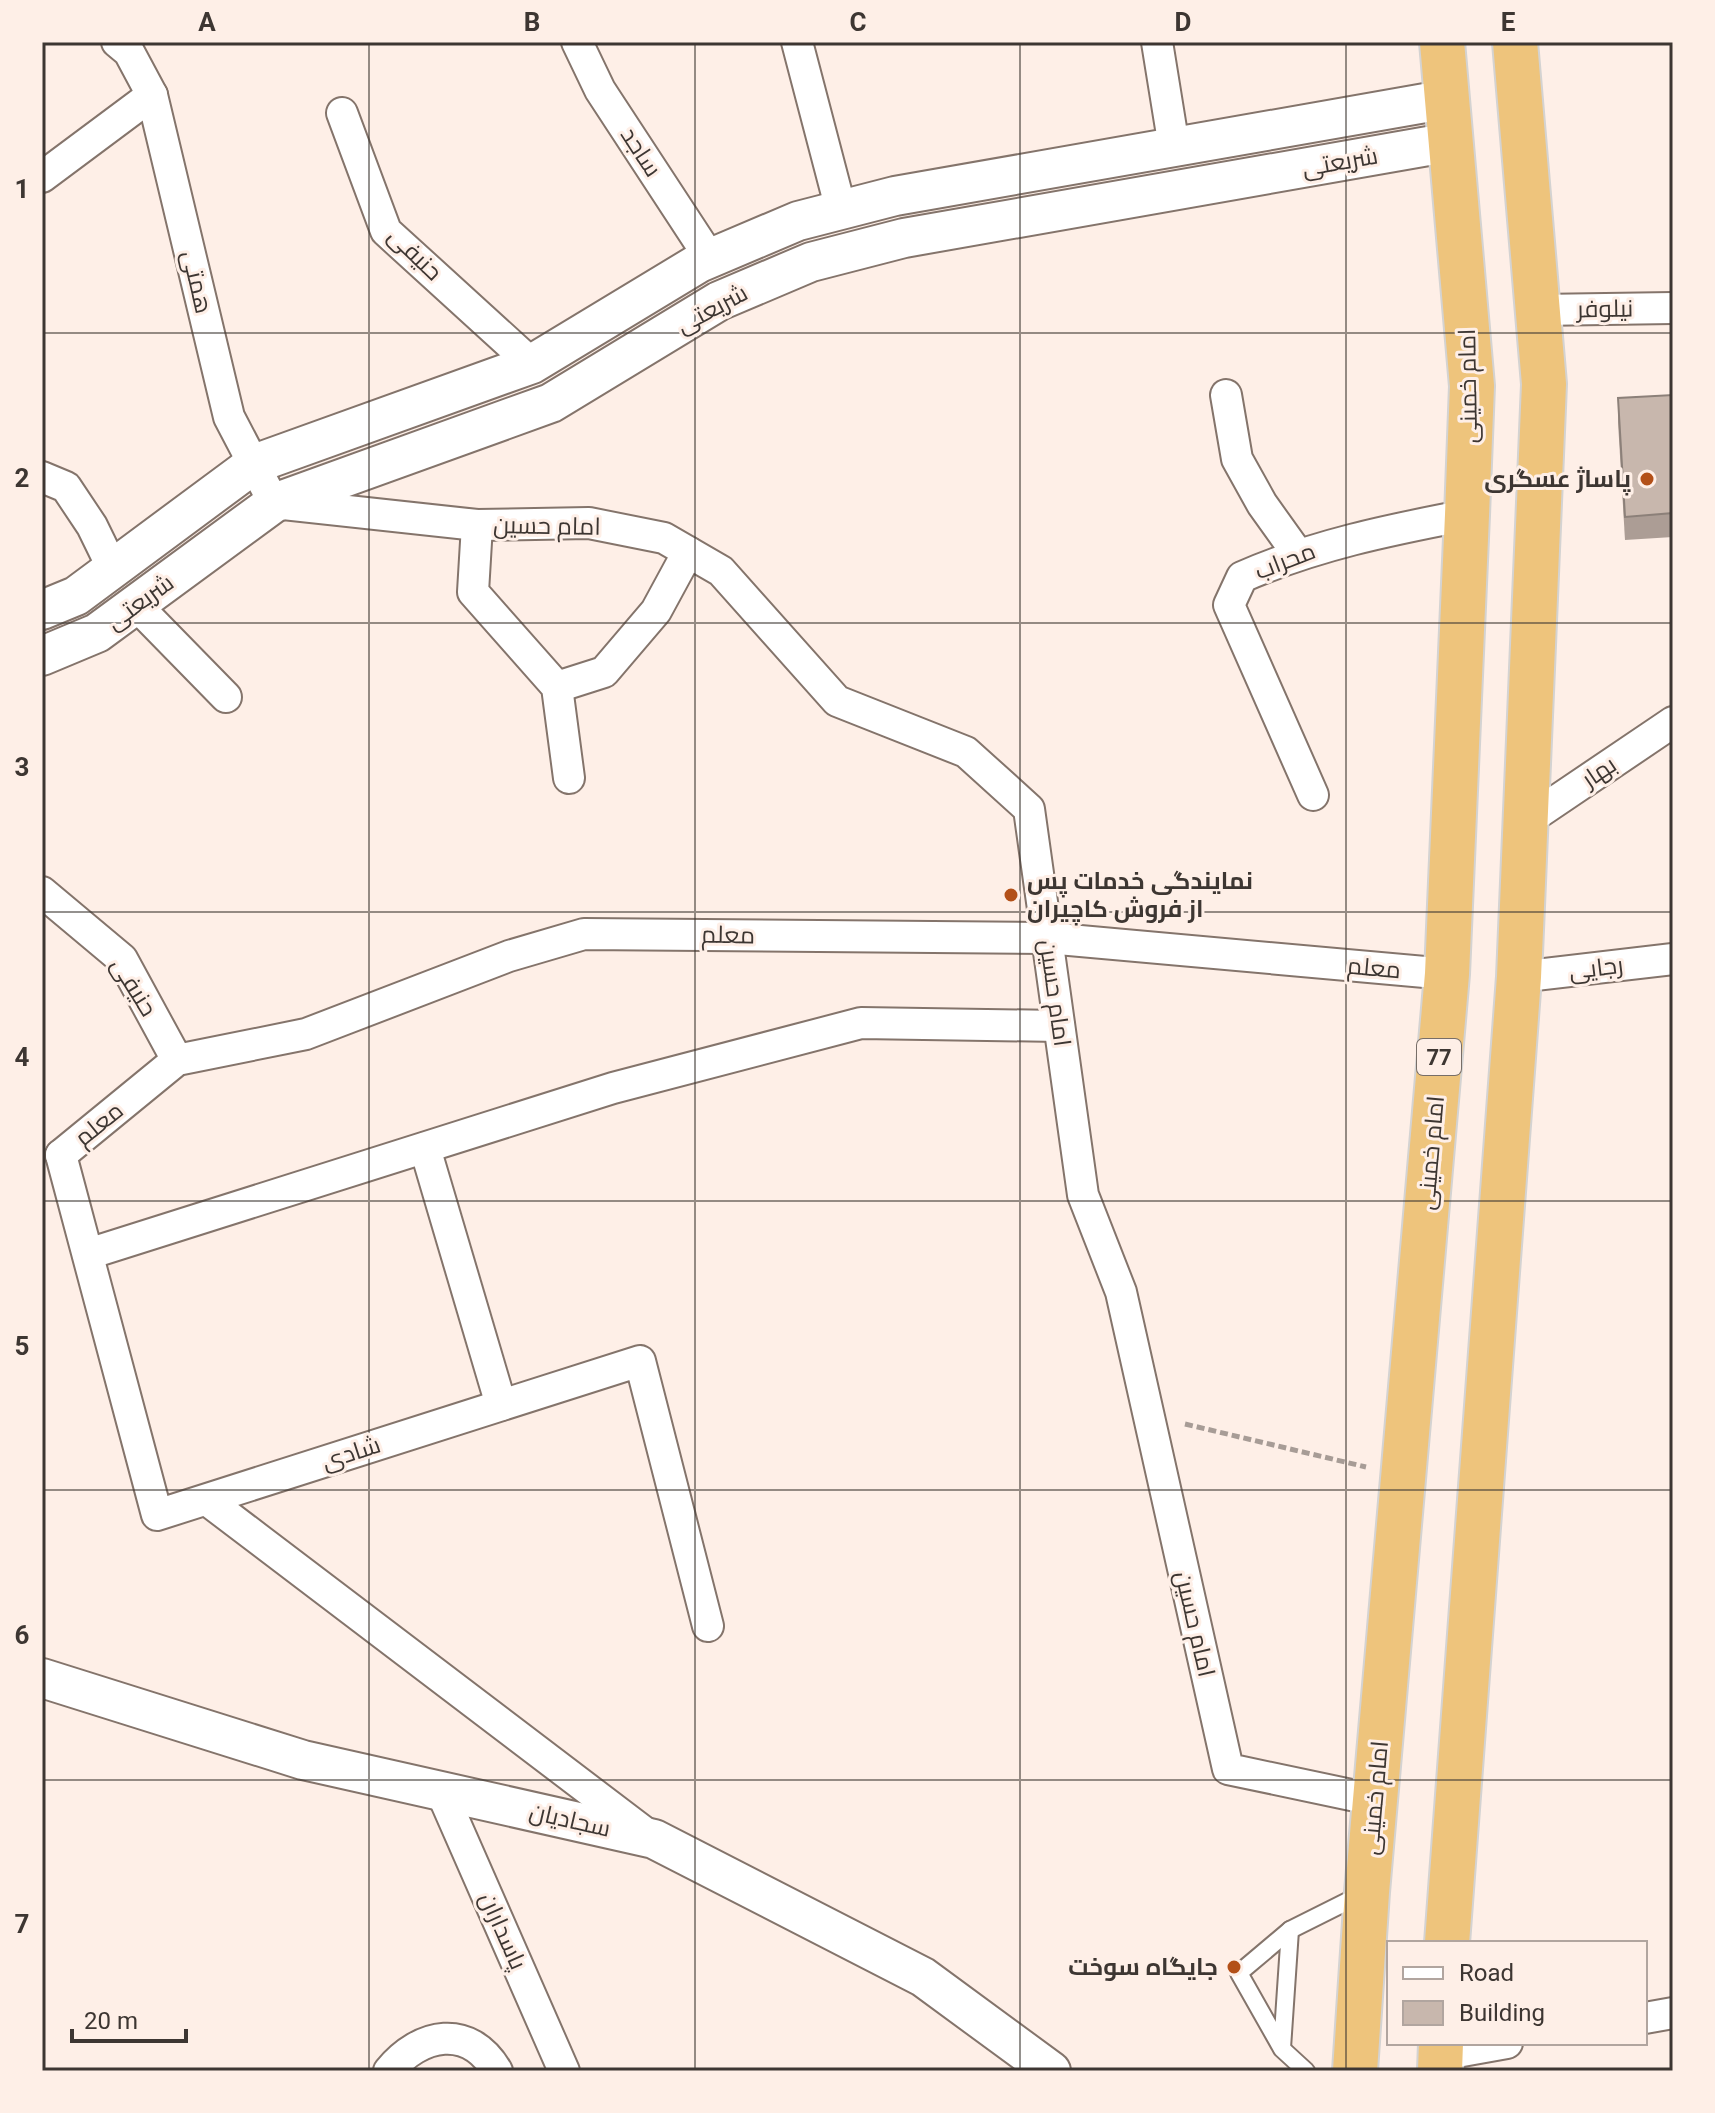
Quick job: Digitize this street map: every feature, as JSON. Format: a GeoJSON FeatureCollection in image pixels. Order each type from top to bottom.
{"type":"FeatureCollection","features":[{"type":"Feature","properties":{"kind":"highway","name":"امام خمینی"},"geometry":{"type":"LineString","coordinates":[[1355,2071],[1367,1892],[1447,974],[1467,515],[1472,386],[1442,42]]}},
{"type":"Feature","properties":{"kind":"highway"},"geometry":{"type":"LineString","coordinates":[[1447,1941],[1519,977],[1544,384],[1515,42]]}},
{"type":"Feature","properties":{"kind":"street","name":"همتی"},"geometry":{"type":"LineString","coordinates":[[117,42],[129,52],[152,95],[229,417],[274,503]]}},
{"type":"Feature","properties":{"kind":"street","name":"ساجد"},"geometry":{"type":"LineString","coordinates":[[577,42],[600,90],[710,258]]}},
{"type":"Feature","properties":{"kind":"street"},"geometry":{"type":"LineString","coordinates":[[797,42],[841,210]]}},
{"type":"Feature","properties":{"kind":"street"},"geometry":{"type":"LineString","coordinates":[[1157,42],[1174,147]]}},
{"type":"Feature","properties":{"kind":"street"},"geometry":{"type":"LineString","coordinates":[[42,177],[152,95]]}},
{"type":"Feature","properties":{"kind":"street","name":"شریعتی"},"geometry":{"type":"LineString","coordinates":[[42,610],[76,596],[254,464],[532,364],[710,258],[798,221],[895,196],[1448,99]]}},
{"type":"Feature","properties":{"kind":"street"},"geometry":{"type":"LineString","coordinates":[[1387,109],[1395,152]]}},
{"type":"Feature","properties":{"kind":"street","name":"حنیفی"},"geometry":{"type":"LineString","coordinates":[[342,113],[386,231],[532,364]]}},
{"type":"Feature","properties":{"kind":"street","name":"شریعتی"},"geometry":{"type":"LineString","coordinates":[[42,656],[97,633],[274,503],[551,403],[719,301],[811,262],[904,238],[1451,142]]}},
{"type":"Feature","properties":{"kind":"street","name":"نیلوفر"},"geometry":{"type":"LineString","coordinates":[[1538,310],[1673,308]]}},
{"type":"Feature","properties":{"kind":"street"},"geometry":{"type":"LineString","coordinates":[[1226,395],[1237,459],[1262,504],[1297,553]]}},
{"type":"Feature","properties":{"kind":"street"},"geometry":{"type":"LineString","coordinates":[[42,477],[66,487],[92,526],[113,569]]}},
{"type":"Feature","properties":{"kind":"street","name":"امام حسین"},"geometry":{"type":"LineString","coordinates":[[274,503],[477,525],[589,523],[664,538],[721,571],[837,701],[966,752],[1029,809],[1083,1195],[1121,1292],[1228,1769],[1375,1800]]}},
{"type":"Feature","properties":{"kind":"street","name":"محراب"},"geometry":{"type":"LineString","coordinates":[[1313,795],[1229,605],[1242,577],[1297,553],[1385,530],[1467,515]]}},
{"type":"Feature","properties":{"kind":"street"},"geometry":{"type":"LineString","coordinates":[[477,525],[473,592],[557,687],[569,778]]}},
{"type":"Feature","properties":{"kind":"street"},"geometry":{"type":"LineString","coordinates":[[557,687],[604,672],[656,611],[688,552]]}},
{"type":"Feature","properties":{"kind":"street"},"geometry":{"type":"LineString","coordinates":[[136,605],[226,697]]}},
{"type":"Feature","properties":{"kind":"street","name":"بهار"},"geometry":{"type":"LineString","coordinates":[[1525,822],[1673,722]]}},
{"type":"Feature","properties":{"kind":"street","name":"حنیفی"},"geometry":{"type":"LineString","coordinates":[[42,892],[122,959],[177,1060]]}},
{"type":"Feature","properties":{"kind":"street","name":"معلم"},"geometry":{"type":"LineString","coordinates":[[52,1153],[177,1060],[306,1034],[509,956],[584,934],[1047,938],[1447,974]]}},
{"type":"Feature","properties":{"kind":"street","name":"رجایی"},"geometry":{"type":"LineString","coordinates":[[1519,977],[1673,959]]}},
{"type":"Feature","properties":{"kind":"street"},"geometry":{"type":"LineString","coordinates":[[88,1254],[613,1088],[861,1023],[1059,1026]]}},
{"type":"Feature","properties":{"kind":"street"},"geometry":{"type":"LineString","coordinates":[[425,1148],[501,1405]]}},
{"type":"Feature","properties":{"kind":"street","name":"شادی"},"geometry":{"type":"LineString","coordinates":[[52,1153],[88,1254],[157,1515],[640,1361],[708,1626]]}},
{"type":"Feature","properties":{"kind":"street"},"geometry":{"type":"LineString","coordinates":[[207,1500],[654,1839]]}},
{"type":"Feature","properties":{"kind":"street","name":"سجادیان"},"geometry":{"type":"LineString","coordinates":[[42,1678],[303,1760],[654,1839],[923,1977],[1051,2071]]}},
{"type":"Feature","properties":{"kind":"street","name":"پاسداران"},"geometry":{"type":"LineString","coordinates":[[441,1791],[564,2071]]}},
{"type":"Feature","properties":{"kind":"street"},"geometry":{"type":"LineString","coordinates":[[1647,2018],[1673,2013]]}},
{"type":"Feature","properties":{"kind":"street"},"geometry":{"type":"LineString","coordinates":[[389,2071],[406,2051],[429,2039],[455,2039],[479,2049],[497,2071]]}},
{"type":"Feature","properties":{"kind":"street"},"geometry":{"type":"LineString","coordinates":[[1440,2056],[1497,2045]]}},
{"type":"Feature","properties":{"kind":"lane"},"geometry":{"type":"LineString","coordinates":[[1306,2071],[1282,2049],[1239,1973],[1290,1930],[1367,1892]]}},
{"type":"Feature","properties":{"kind":"lane"},"geometry":{"type":"LineString","coordinates":[[1282,2049],[1290,1930]]}},
{"type":"Feature","properties":{"kind":"path"},"geometry":{"type":"LineString","coordinates":[[1149,1416],[1403,1476]]}},
{"type":"Feature","properties":{"kind":"building","name":"پاساژ عسگری"},"geometry":{"type":"Polygon","coordinates":[[[1673,395],[1673,513],[1625,517],[1618,398],[1673,395]]]}},
{"type":"Feature","properties":{"kind":"place","name":"پاساژ عسگری"},"geometry":{"type":"Point","coordinates":[1647,479]}},
{"type":"Feature","properties":{"kind":"place","name":"نمایندگی خدمات پس از فروش کاچیران"},"geometry":{"type":"Point","coordinates":[1011,895]}},
{"type":"Feature","properties":{"kind":"place","name":"جایگاه سوخت"},"geometry":{"type":"Point","coordinates":[1234,1967]}}]}
